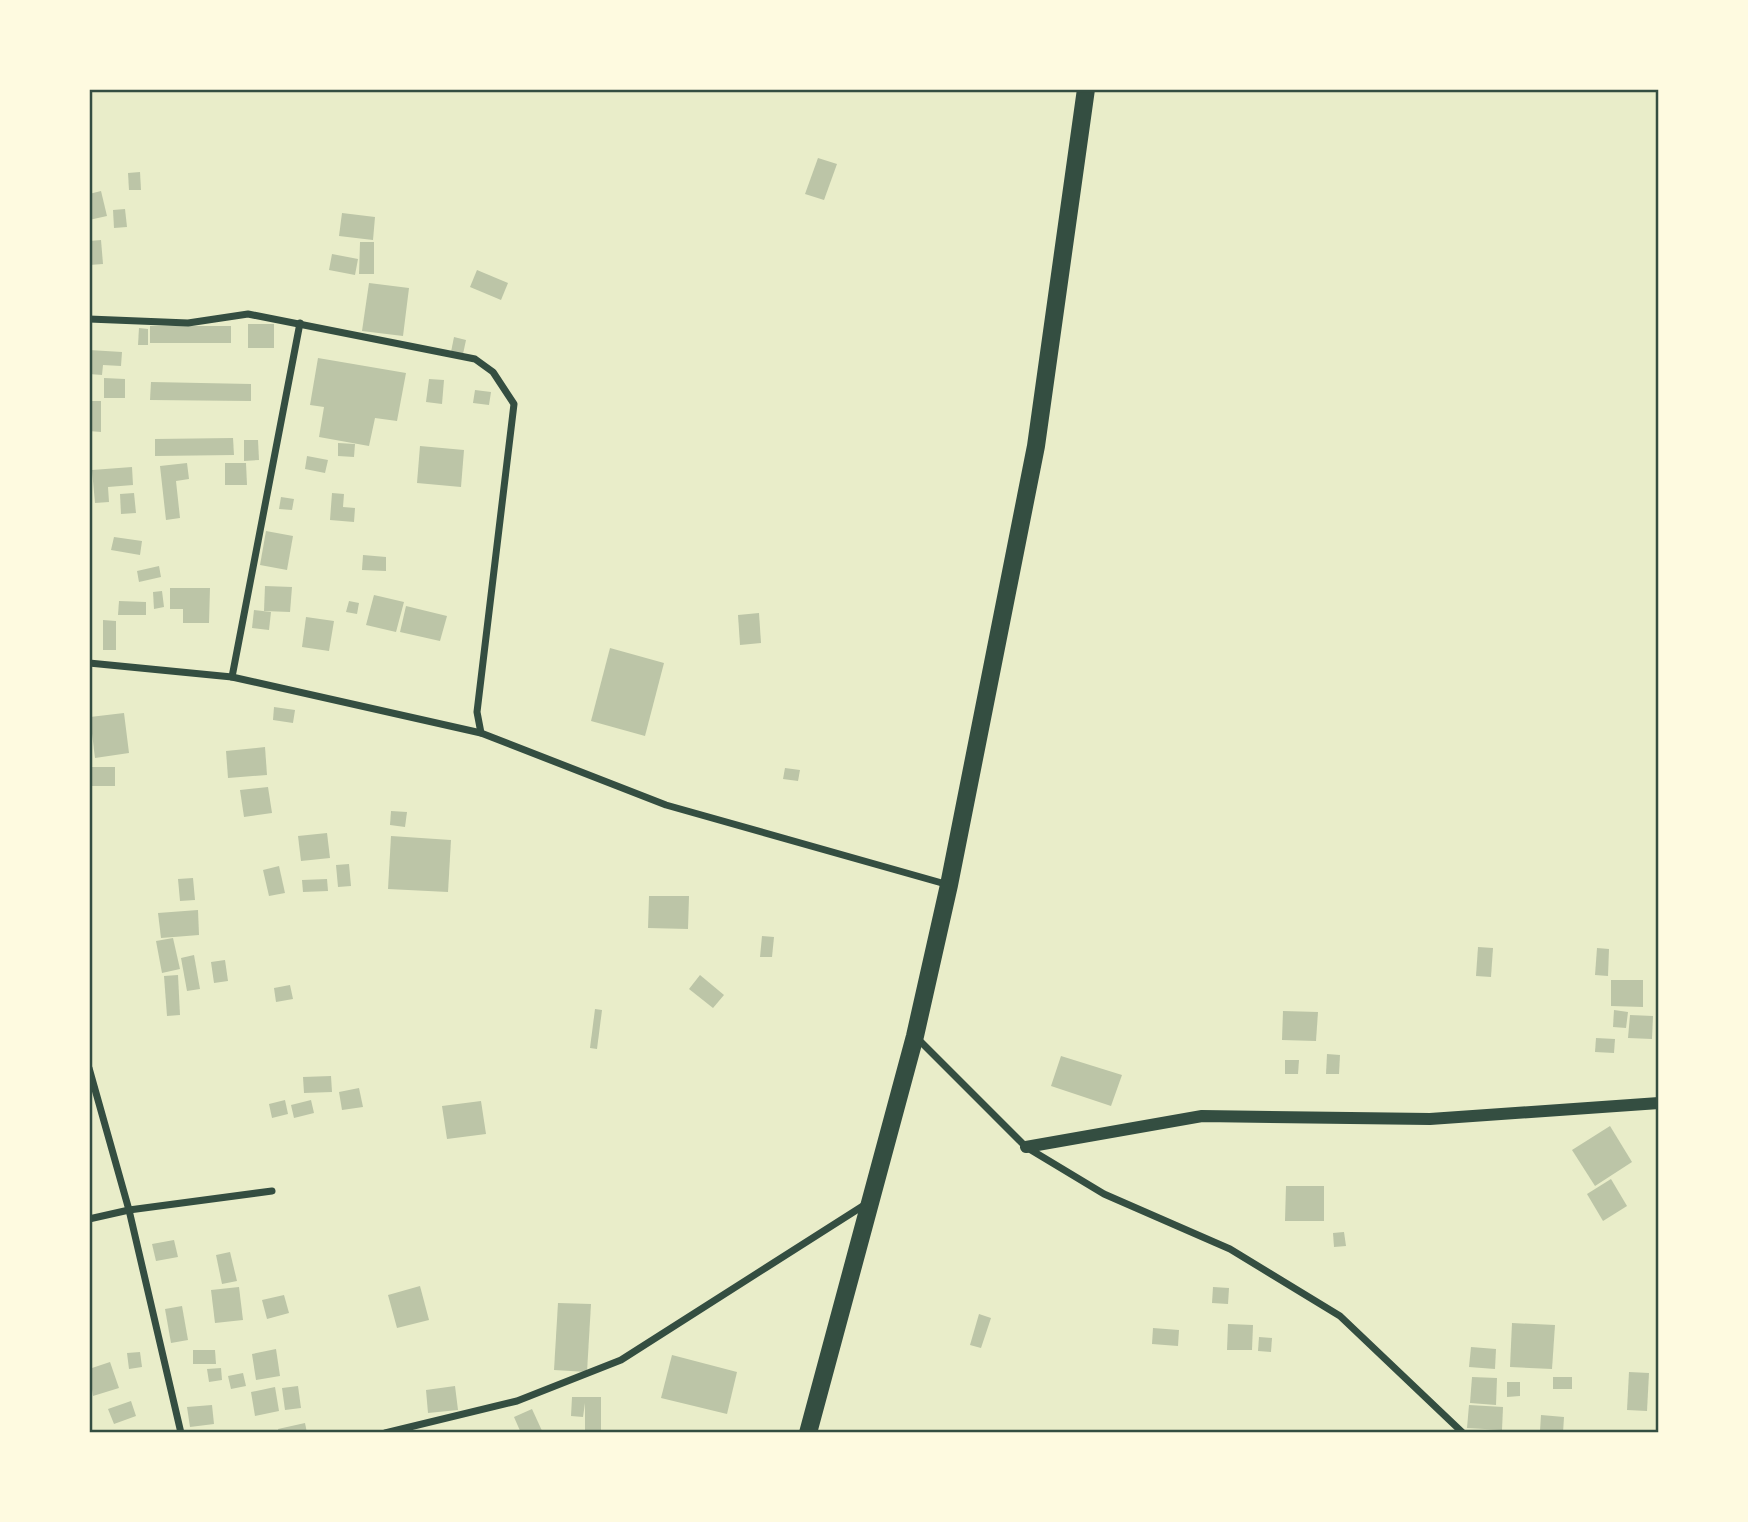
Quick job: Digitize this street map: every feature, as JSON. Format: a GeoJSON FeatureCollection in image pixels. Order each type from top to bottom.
{"type":"FeatureCollection","features":[{"type":"Feature","properties":{"kind":"main road"},"geometry":{"type":"LineString","coordinates":[[808,1433],[915,1036],[949,885],[1036,446],[1086,89]]}},
{"type":"Feature","properties":{"kind":"street"},"geometry":{"type":"LineString","coordinates":[[89,320],[188,323],[248,314],[475,359],[493,372],[514,404],[477,712],[481,733]]}},
{"type":"Feature","properties":{"kind":"street"},"geometry":{"type":"LineString","coordinates":[[232,677],[300,323]]}},
{"type":"Feature","properties":{"kind":"street"},"geometry":{"type":"LineString","coordinates":[[89,663],[232,677],[481,733],[666,805],[949,885]]}},
{"type":"Feature","properties":{"kind":"street"},"geometry":{"type":"LineString","coordinates":[[915,1036],[1026,1147],[1104,1194],[1230,1249],[1340,1316],[1464,1433]]}},
{"type":"Feature","properties":{"kind":"street"},"geometry":{"type":"LineString","coordinates":[[89,1068],[129,1210],[181,1433]]}},
{"type":"Feature","properties":{"kind":"street"},"geometry":{"type":"LineString","coordinates":[[1026,1147],[1202,1116],[1430,1119],[1659,1103]]}},
{"type":"Feature","properties":{"kind":"street"},"geometry":{"type":"LineString","coordinates":[[89,1219],[129,1210],[272,1191]]}},
{"type":"Feature","properties":{"kind":"street"},"geometry":{"type":"LineString","coordinates":[[385,1433],[517,1401],[621,1360],[870,1201]]}},
{"type":"Feature","properties":{"kind":"building"},"geometry":{"type":"Polygon","coordinates":[[[818,158],[837,164],[824,200],[805,194],[818,158]]]}},
{"type":"Feature","properties":{"kind":"building"},"geometry":{"type":"Polygon","coordinates":[[[140,172],[141,190],[129,190],[128,173],[140,172]]]}},
{"type":"Feature","properties":{"kind":"building"},"geometry":{"type":"Polygon","coordinates":[[[101,191],[107,216],[89,220],[89,194],[101,191]]]}},
{"type":"Feature","properties":{"kind":"building"},"geometry":{"type":"Polygon","coordinates":[[[125,209],[127,227],[114,228],[113,210],[125,209]]]}},
{"type":"Feature","properties":{"kind":"building"},"geometry":{"type":"Polygon","coordinates":[[[342,213],[375,217],[373,240],[339,236],[342,213]]]}},
{"type":"Feature","properties":{"kind":"building"},"geometry":{"type":"Polygon","coordinates":[[[101,240],[103,264],[89,265],[89,241],[101,240]]]}},
{"type":"Feature","properties":{"kind":"building"},"geometry":{"type":"Polygon","coordinates":[[[360,242],[374,242],[374,274],[359,274],[360,242]]]}},
{"type":"Feature","properties":{"kind":"building"},"geometry":{"type":"Polygon","coordinates":[[[332,254],[358,259],[355,275],[329,270],[332,254]]]}},
{"type":"Feature","properties":{"kind":"building"},"geometry":{"type":"Polygon","coordinates":[[[477,270],[508,283],[501,300],[470,287],[477,270]]]}},
{"type":"Feature","properties":{"kind":"building"},"geometry":{"type":"Polygon","coordinates":[[[369,283],[409,288],[403,336],[362,331],[369,283]]]}},
{"type":"Feature","properties":{"kind":"building"},"geometry":{"type":"Polygon","coordinates":[[[248,324],[274,324],[274,348],[248,348],[248,324]]]}},
{"type":"Feature","properties":{"kind":"building"},"geometry":{"type":"Polygon","coordinates":[[[150,326],[231,326],[231,343],[150,343],[150,326]]]}},
{"type":"Feature","properties":{"kind":"building"},"geometry":{"type":"Polygon","coordinates":[[[139,328],[148,329],[148,345],[138,345],[139,328]]]}},
{"type":"Feature","properties":{"kind":"building"},"geometry":{"type":"Polygon","coordinates":[[[454,337],[466,340],[463,354],[451,352],[454,337]]]}},
{"type":"Feature","properties":{"kind":"building"},"geometry":{"type":"Polygon","coordinates":[[[89,350],[122,352],[121,366],[103,365],[102,375],[89,374],[89,350]]]}},
{"type":"Feature","properties":{"kind":"building"},"geometry":{"type":"Polygon","coordinates":[[[318,358],[406,373],[397,421],[375,418],[369,446],[319,437],[324,407],[310,405],[318,358]]]}},
{"type":"Feature","properties":{"kind":"building"},"geometry":{"type":"Polygon","coordinates":[[[104,378],[125,379],[125,398],[104,398],[104,378]]]}},
{"type":"Feature","properties":{"kind":"building"},"geometry":{"type":"Polygon","coordinates":[[[429,379],[444,380],[442,404],[426,402],[429,379]]]}},
{"type":"Feature","properties":{"kind":"building"},"geometry":{"type":"Polygon","coordinates":[[[151,382],[251,384],[251,401],[150,400],[151,382]]]}},
{"type":"Feature","properties":{"kind":"building"},"geometry":{"type":"Polygon","coordinates":[[[475,390],[491,392],[489,405],[473,403],[475,390]]]}},
{"type":"Feature","properties":{"kind":"building"},"geometry":{"type":"Polygon","coordinates":[[[89,401],[101,401],[101,432],[89,431],[89,401]]]}},
{"type":"Feature","properties":{"kind":"building"},"geometry":{"type":"Polygon","coordinates":[[[233,438],[234,455],[155,456],[155,439],[233,438]]]}},
{"type":"Feature","properties":{"kind":"building"},"geometry":{"type":"Polygon","coordinates":[[[244,440],[258,440],[259,460],[244,461],[244,440]]]}},
{"type":"Feature","properties":{"kind":"building"},"geometry":{"type":"Polygon","coordinates":[[[338,443],[355,444],[354,457],[338,456],[338,443]]]}},
{"type":"Feature","properties":{"kind":"building"},"geometry":{"type":"Polygon","coordinates":[[[420,446],[464,450],[461,487],[417,483],[420,446]]]}},
{"type":"Feature","properties":{"kind":"building"},"geometry":{"type":"Polygon","coordinates":[[[307,456],[328,460],[325,473],[305,469],[307,456]]]}},
{"type":"Feature","properties":{"kind":"building"},"geometry":{"type":"Polygon","coordinates":[[[187,463],[189,479],[176,481],[180,518],[166,520],[160,466],[187,463]]]}},
{"type":"Feature","properties":{"kind":"building"},"geometry":{"type":"Polygon","coordinates":[[[225,463],[246,463],[247,485],[225,485],[225,463]]]}},
{"type":"Feature","properties":{"kind":"building"},"geometry":{"type":"Polygon","coordinates":[[[132,467],[133,485],[108,487],[109,502],[95,503],[92,470],[132,467]]]}},
{"type":"Feature","properties":{"kind":"building"},"geometry":{"type":"Polygon","coordinates":[[[134,493],[136,513],[121,514],[120,494],[134,493]]]}},
{"type":"Feature","properties":{"kind":"building"},"geometry":{"type":"Polygon","coordinates":[[[332,493],[344,494],[343,507],[355,508],[354,522],[330,520],[332,493]]]}},
{"type":"Feature","properties":{"kind":"building"},"geometry":{"type":"Polygon","coordinates":[[[281,497],[294,499],[292,510],[279,509],[281,497]]]}},
{"type":"Feature","properties":{"kind":"building"},"geometry":{"type":"Polygon","coordinates":[[[266,531],[293,536],[287,570],[260,565],[266,531]]]}},
{"type":"Feature","properties":{"kind":"building"},"geometry":{"type":"Polygon","coordinates":[[[114,537],[142,541],[140,555],[111,550],[114,537]]]}},
{"type":"Feature","properties":{"kind":"building"},"geometry":{"type":"Polygon","coordinates":[[[363,555],[386,557],[386,571],[362,570],[363,555]]]}},
{"type":"Feature","properties":{"kind":"building"},"geometry":{"type":"Polygon","coordinates":[[[159,566],[161,577],[139,582],[137,571],[159,566]]]}},
{"type":"Feature","properties":{"kind":"building"},"geometry":{"type":"Polygon","coordinates":[[[265,586],[292,587],[290,612],[264,611],[265,586]]]}},
{"type":"Feature","properties":{"kind":"building"},"geometry":{"type":"Polygon","coordinates":[[[170,588],[210,588],[209,623],[183,623],[183,609],[170,609],[170,588]]]}},
{"type":"Feature","properties":{"kind":"building"},"geometry":{"type":"Polygon","coordinates":[[[162,591],[164,607],[154,609],[153,592],[162,591]]]}},
{"type":"Feature","properties":{"kind":"building"},"geometry":{"type":"Polygon","coordinates":[[[374,595],[404,602],[396,632],[366,625],[374,595]]]}},
{"type":"Feature","properties":{"kind":"building"},"geometry":{"type":"Polygon","coordinates":[[[119,601],[146,602],[146,615],[118,615],[119,601]]]}},
{"type":"Feature","properties":{"kind":"building"},"geometry":{"type":"Polygon","coordinates":[[[349,601],[359,603],[357,614],[346,612],[349,601]]]}},
{"type":"Feature","properties":{"kind":"building"},"geometry":{"type":"Polygon","coordinates":[[[406,606],[447,616],[440,641],[400,632],[406,606]]]}},
{"type":"Feature","properties":{"kind":"building"},"geometry":{"type":"Polygon","coordinates":[[[254,610],[271,612],[269,630],[252,628],[254,610]]]}},
{"type":"Feature","properties":{"kind":"building"},"geometry":{"type":"Polygon","coordinates":[[[759,613],[761,643],[740,645],[738,615],[759,613]]]}},
{"type":"Feature","properties":{"kind":"building"},"geometry":{"type":"Polygon","coordinates":[[[306,617],[334,621],[329,651],[302,647],[306,617]]]}},
{"type":"Feature","properties":{"kind":"building"},"geometry":{"type":"Polygon","coordinates":[[[103,620],[116,621],[116,650],[103,650],[103,620]]]}},
{"type":"Feature","properties":{"kind":"building"},"geometry":{"type":"Polygon","coordinates":[[[610,648],[664,663],[645,736],[591,721],[610,648]]]}},
{"type":"Feature","properties":{"kind":"building"},"geometry":{"type":"Polygon","coordinates":[[[274,707],[295,710],[293,723],[273,720],[274,707]]]}},
{"type":"Feature","properties":{"kind":"building"},"geometry":{"type":"Polygon","coordinates":[[[124,713],[129,753],[95,758],[90,717],[124,713]]]}},
{"type":"Feature","properties":{"kind":"building"},"geometry":{"type":"Polygon","coordinates":[[[265,747],[267,775],[228,778],[226,751],[265,747]]]}},
{"type":"Feature","properties":{"kind":"building"},"geometry":{"type":"Polygon","coordinates":[[[89,767],[115,767],[115,786],[89,786],[89,767]]]}},
{"type":"Feature","properties":{"kind":"building"},"geometry":{"type":"Polygon","coordinates":[[[785,768],[800,770],[798,781],[783,779],[785,768]]]}},
{"type":"Feature","properties":{"kind":"building"},"geometry":{"type":"Polygon","coordinates":[[[268,787],[272,813],[244,817],[240,790],[268,787]]]}},
{"type":"Feature","properties":{"kind":"building"},"geometry":{"type":"Polygon","coordinates":[[[391,811],[407,812],[405,827],[390,825],[391,811]]]}},
{"type":"Feature","properties":{"kind":"building"},"geometry":{"type":"Polygon","coordinates":[[[327,833],[330,858],[301,861],[298,836],[327,833]]]}},
{"type":"Feature","properties":{"kind":"building"},"geometry":{"type":"Polygon","coordinates":[[[391,836],[451,840],[448,892],[388,889],[391,836]]]}},
{"type":"Feature","properties":{"kind":"building"},"geometry":{"type":"Polygon","coordinates":[[[349,864],[351,886],[338,887],[336,865],[349,864]]]}},
{"type":"Feature","properties":{"kind":"building"},"geometry":{"type":"Polygon","coordinates":[[[279,866],[285,893],[269,896],[263,870],[279,866]]]}},
{"type":"Feature","properties":{"kind":"building"},"geometry":{"type":"Polygon","coordinates":[[[193,878],[195,900],[180,901],[178,879],[193,878]]]}},
{"type":"Feature","properties":{"kind":"building"},"geometry":{"type":"Polygon","coordinates":[[[327,879],[328,891],[303,892],[302,880],[327,879]]]}},
{"type":"Feature","properties":{"kind":"building"},"geometry":{"type":"Polygon","coordinates":[[[649,896],[689,896],[688,929],[648,928],[649,896]]]}},
{"type":"Feature","properties":{"kind":"building"},"geometry":{"type":"Polygon","coordinates":[[[198,910],[199,935],[161,938],[158,913],[198,910]]]}},
{"type":"Feature","properties":{"kind":"building"},"geometry":{"type":"Polygon","coordinates":[[[762,936],[774,937],[772,957],[760,957],[762,936]]]}},
{"type":"Feature","properties":{"kind":"building"},"geometry":{"type":"Polygon","coordinates":[[[173,938],[180,969],[162,973],[156,941],[173,938]]]}},
{"type":"Feature","properties":{"kind":"building"},"geometry":{"type":"Polygon","coordinates":[[[1478,947],[1493,948],[1491,977],[1476,976],[1478,947]]]}},
{"type":"Feature","properties":{"kind":"building"},"geometry":{"type":"Polygon","coordinates":[[[1597,948],[1609,949],[1608,976],[1595,975],[1597,948]]]}},
{"type":"Feature","properties":{"kind":"building"},"geometry":{"type":"Polygon","coordinates":[[[194,955],[200,989],[187,991],[181,958],[194,955]]]}},
{"type":"Feature","properties":{"kind":"building"},"geometry":{"type":"Polygon","coordinates":[[[225,960],[228,981],[214,983],[211,962],[225,960]]]}},
{"type":"Feature","properties":{"kind":"building"},"geometry":{"type":"Polygon","coordinates":[[[178,975],[180,1015],[167,1016],[164,976],[178,975]]]}},
{"type":"Feature","properties":{"kind":"building"},"geometry":{"type":"Polygon","coordinates":[[[700,975],[724,995],[713,1008],[689,989],[700,975]]]}},
{"type":"Feature","properties":{"kind":"building"},"geometry":{"type":"Polygon","coordinates":[[[1611,980],[1643,980],[1643,1007],[1611,1006],[1611,980]]]}},
{"type":"Feature","properties":{"kind":"building"},"geometry":{"type":"Polygon","coordinates":[[[290,985],[293,999],[276,1002],[274,988],[290,985]]]}},
{"type":"Feature","properties":{"kind":"building"},"geometry":{"type":"Polygon","coordinates":[[[595,1009],[602,1010],[597,1049],[590,1048],[595,1009]]]}},
{"type":"Feature","properties":{"kind":"building"},"geometry":{"type":"Polygon","coordinates":[[[1614,1010],[1628,1012],[1626,1028],[1613,1027],[1614,1010]]]}},
{"type":"Feature","properties":{"kind":"building"},"geometry":{"type":"Polygon","coordinates":[[[1283,1011],[1318,1012],[1316,1041],[1282,1040],[1283,1011]]]}},
{"type":"Feature","properties":{"kind":"building"},"geometry":{"type":"Polygon","coordinates":[[[1630,1015],[1653,1016],[1652,1039],[1628,1038],[1630,1015]]]}},
{"type":"Feature","properties":{"kind":"building"},"geometry":{"type":"Polygon","coordinates":[[[1596,1038],[1615,1039],[1614,1053],[1595,1052],[1596,1038]]]}},
{"type":"Feature","properties":{"kind":"building"},"geometry":{"type":"Polygon","coordinates":[[[1327,1054],[1340,1055],[1339,1074],[1326,1074],[1327,1054]]]}},
{"type":"Feature","properties":{"kind":"building"},"geometry":{"type":"Polygon","coordinates":[[[1061,1056],[1122,1075],[1111,1106],[1051,1086],[1061,1056]]]}},
{"type":"Feature","properties":{"kind":"building"},"geometry":{"type":"Polygon","coordinates":[[[1285,1060],[1299,1060],[1298,1074],[1285,1074],[1285,1060]]]}},
{"type":"Feature","properties":{"kind":"building"},"geometry":{"type":"Polygon","coordinates":[[[331,1076],[332,1092],[304,1093],[303,1077],[331,1076]]]}},
{"type":"Feature","properties":{"kind":"building"},"geometry":{"type":"Polygon","coordinates":[[[359,1088],[363,1107],[342,1110],[339,1092],[359,1088]]]}},
{"type":"Feature","properties":{"kind":"building"},"geometry":{"type":"Polygon","coordinates":[[[285,1100],[288,1114],[272,1118],[269,1104],[285,1100]]]}},
{"type":"Feature","properties":{"kind":"building"},"geometry":{"type":"Polygon","coordinates":[[[311,1100],[314,1113],[294,1118],[291,1105],[311,1100]]]}},
{"type":"Feature","properties":{"kind":"building"},"geometry":{"type":"Polygon","coordinates":[[[481,1101],[486,1134],[447,1139],[442,1106],[481,1101]]]}},
{"type":"Feature","properties":{"kind":"building"},"geometry":{"type":"Polygon","coordinates":[[[1610,1126],[1632,1162],[1595,1186],[1572,1150],[1610,1126]]]}},
{"type":"Feature","properties":{"kind":"building"},"geometry":{"type":"Polygon","coordinates":[[[1611,1179],[1627,1206],[1603,1221],[1587,1194],[1611,1179]]]}},
{"type":"Feature","properties":{"kind":"building"},"geometry":{"type":"Polygon","coordinates":[[[1286,1186],[1324,1186],[1324,1221],[1285,1221],[1286,1186]]]}},
{"type":"Feature","properties":{"kind":"building"},"geometry":{"type":"Polygon","coordinates":[[[1344,1232],[1346,1246],[1334,1247],[1333,1233],[1344,1232]]]}},
{"type":"Feature","properties":{"kind":"building"},"geometry":{"type":"Polygon","coordinates":[[[174,1240],[178,1257],[156,1261],[152,1244],[174,1240]]]}},
{"type":"Feature","properties":{"kind":"building"},"geometry":{"type":"Polygon","coordinates":[[[230,1252],[237,1281],[222,1284],[216,1255],[230,1252]]]}},
{"type":"Feature","properties":{"kind":"building"},"geometry":{"type":"Polygon","coordinates":[[[420,1286],[429,1320],[397,1328],[388,1295],[420,1286]]]}},
{"type":"Feature","properties":{"kind":"building"},"geometry":{"type":"Polygon","coordinates":[[[239,1287],[243,1320],[215,1323],[211,1290],[239,1287]]]}},
{"type":"Feature","properties":{"kind":"building"},"geometry":{"type":"Polygon","coordinates":[[[1213,1287],[1229,1288],[1228,1304],[1212,1303],[1213,1287]]]}},
{"type":"Feature","properties":{"kind":"building"},"geometry":{"type":"Polygon","coordinates":[[[284,1295],[289,1313],[267,1319],[262,1300],[284,1295]]]}},
{"type":"Feature","properties":{"kind":"building"},"geometry":{"type":"Polygon","coordinates":[[[558,1303],[591,1304],[587,1372],[554,1370],[558,1303]]]}},
{"type":"Feature","properties":{"kind":"building"},"geometry":{"type":"Polygon","coordinates":[[[182,1306],[188,1340],[171,1343],[165,1309],[182,1306]]]}},
{"type":"Feature","properties":{"kind":"building"},"geometry":{"type":"Polygon","coordinates":[[[979,1314],[991,1318],[981,1348],[970,1345],[979,1314]]]}},
{"type":"Feature","properties":{"kind":"building"},"geometry":{"type":"Polygon","coordinates":[[[1512,1323],[1555,1325],[1552,1369],[1510,1367],[1512,1323]]]}},
{"type":"Feature","properties":{"kind":"building"},"geometry":{"type":"Polygon","coordinates":[[[1228,1324],[1253,1325],[1252,1350],[1227,1350],[1228,1324]]]}},
{"type":"Feature","properties":{"kind":"building"},"geometry":{"type":"Polygon","coordinates":[[[1153,1328],[1179,1330],[1178,1346],[1152,1344],[1153,1328]]]}},
{"type":"Feature","properties":{"kind":"building"},"geometry":{"type":"Polygon","coordinates":[[[1259,1337],[1272,1338],[1271,1352],[1258,1351],[1259,1337]]]}},
{"type":"Feature","properties":{"kind":"building"},"geometry":{"type":"Polygon","coordinates":[[[1471,1347],[1496,1349],[1495,1369],[1469,1367],[1471,1347]]]}},
{"type":"Feature","properties":{"kind":"building"},"geometry":{"type":"Polygon","coordinates":[[[276,1349],[280,1376],[256,1380],[252,1354],[276,1349]]]}},
{"type":"Feature","properties":{"kind":"building"},"geometry":{"type":"Polygon","coordinates":[[[193,1350],[215,1350],[216,1364],[193,1364],[193,1350]]]}},
{"type":"Feature","properties":{"kind":"building"},"geometry":{"type":"Polygon","coordinates":[[[140,1352],[142,1367],[129,1369],[127,1353],[140,1352]]]}},
{"type":"Feature","properties":{"kind":"building"},"geometry":{"type":"Polygon","coordinates":[[[672,1355],[737,1372],[727,1414],[661,1398],[672,1355]]]}},
{"type":"Feature","properties":{"kind":"building"},"geometry":{"type":"Polygon","coordinates":[[[110,1362],[119,1388],[93,1396],[89,1369],[110,1362]]]}},
{"type":"Feature","properties":{"kind":"building"},"geometry":{"type":"Polygon","coordinates":[[[221,1368],[222,1380],[209,1382],[207,1369],[221,1368]]]}},
{"type":"Feature","properties":{"kind":"building"},"geometry":{"type":"Polygon","coordinates":[[[1629,1372],[1649,1373],[1647,1411],[1627,1410],[1629,1372]]]}},
{"type":"Feature","properties":{"kind":"building"},"geometry":{"type":"Polygon","coordinates":[[[243,1373],[246,1386],[231,1389],[228,1376],[243,1373]]]}},
{"type":"Feature","properties":{"kind":"building"},"geometry":{"type":"Polygon","coordinates":[[[1472,1377],[1497,1378],[1496,1405],[1470,1403],[1472,1377]]]}},
{"type":"Feature","properties":{"kind":"building"},"geometry":{"type":"Polygon","coordinates":[[[1553,1377],[1572,1377],[1572,1389],[1553,1389],[1553,1377]]]}},
{"type":"Feature","properties":{"kind":"building"},"geometry":{"type":"Polygon","coordinates":[[[1507,1382],[1520,1382],[1520,1396],[1507,1397],[1507,1382]]]}},
{"type":"Feature","properties":{"kind":"building"},"geometry":{"type":"Polygon","coordinates":[[[298,1386],[301,1408],[285,1410],[282,1388],[298,1386]]]}},
{"type":"Feature","properties":{"kind":"building"},"geometry":{"type":"Polygon","coordinates":[[[455,1386],[458,1410],[428,1413],[426,1390],[455,1386]]]}},
{"type":"Feature","properties":{"kind":"building"},"geometry":{"type":"Polygon","coordinates":[[[275,1387],[279,1411],[255,1416],[251,1392],[275,1387]]]}},
{"type":"Feature","properties":{"kind":"building"},"geometry":{"type":"Polygon","coordinates":[[[572,1397],[601,1397],[601,1433],[585,1433],[585,1403],[583,1417],[571,1416],[572,1397]]]}},
{"type":"Feature","properties":{"kind":"building"},"geometry":{"type":"Polygon","coordinates":[[[131,1401],[136,1416],[114,1424],[108,1409],[131,1401]]]}},
{"type":"Feature","properties":{"kind":"building"},"geometry":{"type":"Polygon","coordinates":[[[212,1405],[214,1424],[190,1427],[187,1407],[212,1405]]]}},
{"type":"Feature","properties":{"kind":"building"},"geometry":{"type":"Polygon","coordinates":[[[1469,1405],[1503,1407],[1502,1430],[1467,1428],[1469,1405]]]}},
{"type":"Feature","properties":{"kind":"building"},"geometry":{"type":"Polygon","coordinates":[[[532,1409],[543,1433],[521,1433],[514,1417],[532,1409]]]}},
{"type":"Feature","properties":{"kind":"building"},"geometry":{"type":"Polygon","coordinates":[[[1541,1415],[1564,1417],[1563,1433],[1540,1431],[1541,1415]]]}},
{"type":"Feature","properties":{"kind":"building"},"geometry":{"type":"Polygon","coordinates":[[[305,1423],[307,1433],[279,1433],[278,1429],[305,1423]]]}}]}
